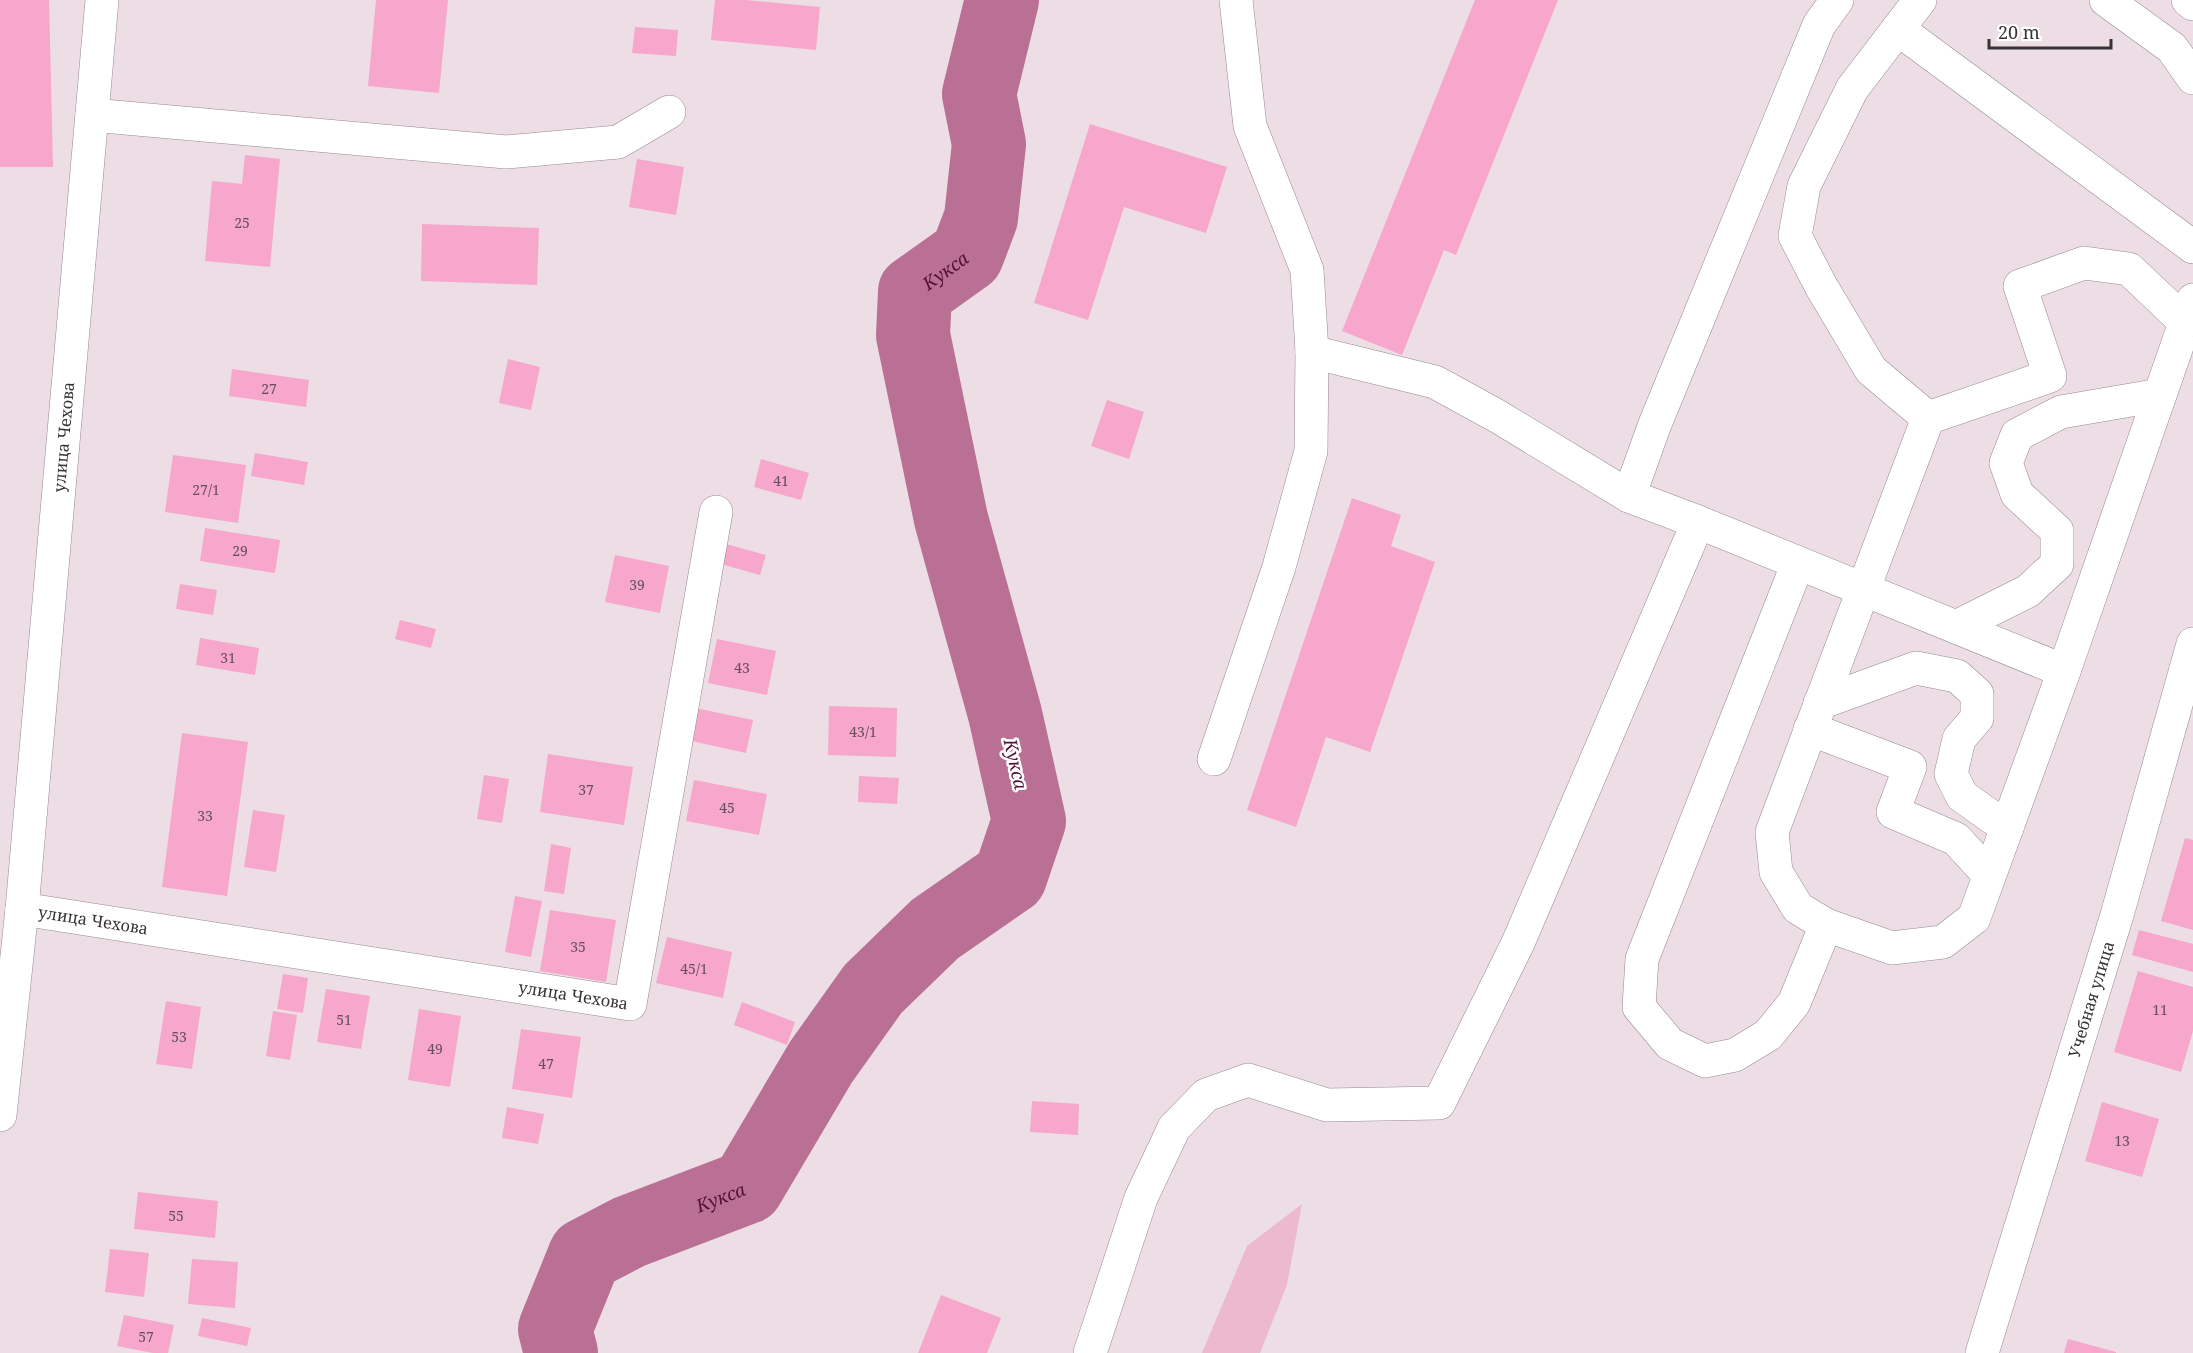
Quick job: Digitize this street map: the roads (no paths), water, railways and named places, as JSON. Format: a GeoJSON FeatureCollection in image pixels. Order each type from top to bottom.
{"type":"FeatureCollection","features":[{"type":"Feature","properties":{"kind":"street","name":"улица Чехова"},"geometry":{"type":"LineString","coordinates":[[0,1115],[22,909],[102,0]]}},
{"type":"Feature","properties":{"kind":"street"},"geometry":{"type":"LineString","coordinates":[[1214,759],[1279,567],[1311,451],[1312,352],[1307,270],[1250,126],[1236,0]]}},
{"type":"Feature","properties":{"kind":"street"},"geometry":{"type":"LineString","coordinates":[[1629,496],[1655,423],[1819,25],[1837,0]]}},
{"type":"Feature","properties":{"kind":"street"},"geometry":{"type":"LineString","coordinates":[[1920,0],[1852,89],[1803,186],[1795,236],[1821,286],[1871,370],[1928,418]]}},
{"type":"Feature","properties":{"kind":"street"},"geometry":{"type":"LineString","coordinates":[[2106,0],[2172,48],[2193,78]]}},
{"type":"Feature","properties":{"kind":"street"},"geometry":{"type":"LineString","coordinates":[[2188,0],[2193,4]]}},
{"type":"Feature","properties":{"kind":"street"},"geometry":{"type":"LineString","coordinates":[[1898,29],[2193,247]]}},
{"type":"Feature","properties":{"kind":"street"},"geometry":{"type":"LineString","coordinates":[[92,115],[506,152],[618,142],[669,112]]}},
{"type":"Feature","properties":{"kind":"street"},"geometry":{"type":"LineString","coordinates":[[2084,263],[2129,269],[2189,311],[2064,671],[1974,918],[1942,942],[1892,948],[1826,926],[1798,908],[1776,872],[1772,831],[1928,418],[2050,376],[2020,286],[2084,263]]}},
{"type":"Feature","properties":{"kind":"street"},"geometry":{"type":"LineString","coordinates":[[1312,352],[1435,382],[1497,416],[1629,496],[2064,671]]}},
{"type":"Feature","properties":{"kind":"street"},"geometry":{"type":"LineString","coordinates":[[1956,627],[2028,591],[2057,564],[2057,531],[2017,494],[2006,463],[2017,435],[2061,412],[2160,395]]}},
{"type":"Feature","properties":{"kind":"street","name":"улица Чехова"},"geometry":{"type":"LineString","coordinates":[[22,909],[630,1004],[716,512]]}},
{"type":"Feature","properties":{"kind":"street"},"geometry":{"type":"LineString","coordinates":[[1090,1353],[1141,1198],[1174,1128],[1206,1095],[1248,1080],[1326,1105],[1439,1103],[1518,943],[1698,522]]}},
{"type":"Feature","properties":{"kind":"street"},"geometry":{"type":"LineString","coordinates":[[1798,563],[1642,959],[1639,1008],[1670,1044],[1706,1061],[1735,1055],[1768,1035],[1794,1003],[1826,926]]}},
{"type":"Feature","properties":{"kind":"street","name":"Учебная улица"},"geometry":{"type":"LineString","coordinates":[[1982,1353],[2117,915],[2193,644]]}},
{"type":"Feature","properties":{"kind":"street"},"geometry":{"type":"LineString","coordinates":[[1815,716],[1916,668],[1957,675],[1977,693],[1977,718],[1959,739],[1951,774],[1962,796],[2007,828]]}},
{"type":"Feature","properties":{"kind":"street"},"geometry":{"type":"LineString","coordinates":[[1815,716],[1910,767],[1893,812],[1956,839],[1989,875]]}},
{"type":"Feature","properties":{"kind":"waterway","name":"Кукса"},"geometry":{"type":"LineString","coordinates":[[561,1353],[555,1329],[585,1255],[629,1232],[747,1187],[821,1062],[873,989],[935,929],[1010,877],[1029,821],[1005,714],[951,519],[913,335],[915,292],[967,255],[981,218],[989,144],[979,94],[1002,0]]}}]}
